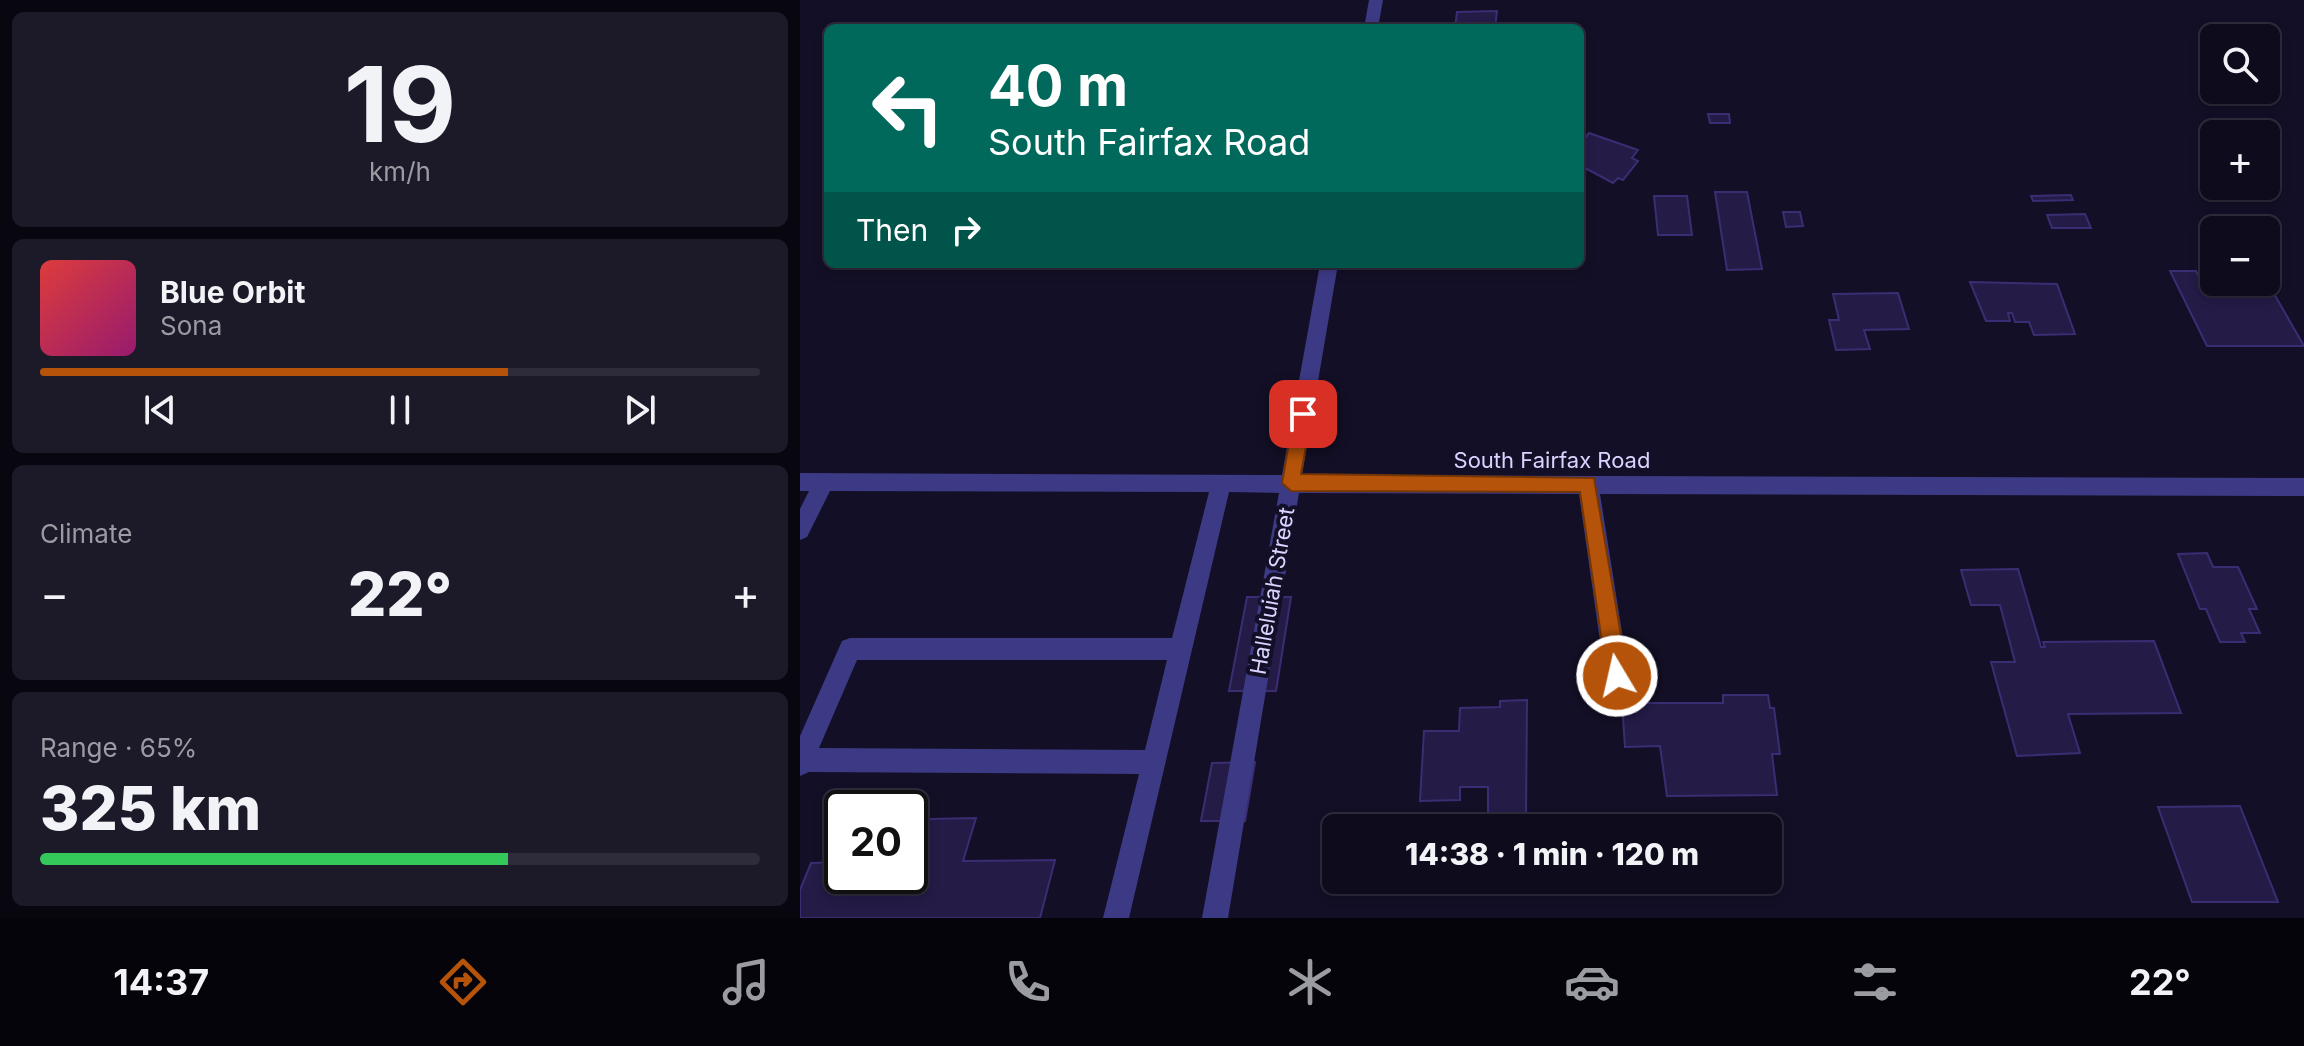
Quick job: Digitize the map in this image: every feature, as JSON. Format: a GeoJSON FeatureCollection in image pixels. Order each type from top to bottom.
{"type":"FeatureCollection","features":[{"type":"Feature","properties":{"kind":"street"},"geometry":{"type":"LineString","coordinates":[[1372,24],[1376,0]]}},
{"type":"Feature","properties":{"kind":"street","name":"Halleluiah Street"},"geometry":{"type":"LineString","coordinates":[[1215,918],[1328,268]]}},
{"type":"Feature","properties":{"kind":"street","name":"South Fairfax Road"},"geometry":{"type":"LineString","coordinates":[[800,482],[2304,487]]}},
{"type":"Feature","properties":{"kind":"street"},"geometry":{"type":"LineString","coordinates":[[800,530],[824,482]]}},
{"type":"Feature","properties":{"kind":"street"},"geometry":{"type":"LineString","coordinates":[[1116,918],[1221,483]]}},
{"type":"Feature","properties":{"kind":"street"},"geometry":{"type":"LineString","coordinates":[[1588,484],[1617,676]]}},
{"type":"Feature","properties":{"kind":"street"},"geometry":{"type":"LineString","coordinates":[[1153,762],[801,762],[850,649],[1179,649]]}},
{"type":"Feature","properties":{"kind":"building"},"geometry":{"type":"Polygon","coordinates":[[[1497,11],[1495,24],[1456,24],[1457,12],[1497,11]]]}},
{"type":"Feature","properties":{"kind":"building"},"geometry":{"type":"Polygon","coordinates":[[[1708,114],[1729,114],[1730,123],[1710,123],[1708,114]]]}},
{"type":"Feature","properties":{"kind":"building"},"geometry":{"type":"Polygon","coordinates":[[[1589,133],[1638,150],[1632,158],[1638,161],[1623,180],[1618,178],[1613,183],[1587,169],[1584,171],[1584,140],[1589,133]]]}},
{"type":"Feature","properties":{"kind":"building"},"geometry":{"type":"Polygon","coordinates":[[[1715,192],[1747,192],[1762,269],[1727,270],[1715,192]]]}},
{"type":"Feature","properties":{"kind":"building"},"geometry":{"type":"Polygon","coordinates":[[[2071,195],[2073,200],[2033,201],[2031,196],[2071,195]]]}},
{"type":"Feature","properties":{"kind":"building"},"geometry":{"type":"Polygon","coordinates":[[[1654,196],[1687,196],[1692,235],[1658,235],[1654,196]]]}},
{"type":"Feature","properties":{"kind":"building"},"geometry":{"type":"Polygon","coordinates":[[[1783,212],[1800,212],[1803,226],[1786,227],[1783,212]]]}},
{"type":"Feature","properties":{"kind":"building"},"geometry":{"type":"Polygon","coordinates":[[[2085,214],[2091,228],[2052,228],[2047,215],[2085,214]]]}},
{"type":"Feature","properties":{"kind":"building"},"geometry":{"type":"Polygon","coordinates":[[[2170,271],[2196,271],[2200,279],[2200,296],[2275,296],[2304,346],[2207,346],[2170,271]]]}},
{"type":"Feature","properties":{"kind":"building"},"geometry":{"type":"Polygon","coordinates":[[[1970,282],[2057,284],[2075,334],[2034,335],[2029,322],[2015,322],[2012,313],[2008,313],[2010,321],[1986,321],[1970,282]]]}},
{"type":"Feature","properties":{"kind":"building"},"geometry":{"type":"Polygon","coordinates":[[[1898,293],[1909,329],[1864,330],[1870,349],[1836,350],[1829,320],[1839,320],[1833,294],[1898,293]]]}},
{"type":"Feature","properties":{"kind":"building"},"geometry":{"type":"Polygon","coordinates":[[[2207,553],[2213,567],[2238,567],[2257,609],[2249,609],[2260,633],[2241,633],[2245,642],[2220,642],[2206,609],[2200,609],[2178,554],[2207,553]]]}},
{"type":"Feature","properties":{"kind":"building"},"geometry":{"type":"Polygon","coordinates":[[[2018,569],[2041,647],[2045,647],[2043,642],[2154,641],[2181,713],[2068,714],[2080,753],[2017,756],[1991,662],[2015,662],[2000,605],[1971,605],[1961,570],[2018,569]]]}},
{"type":"Feature","properties":{"kind":"building"},"geometry":{"type":"Polygon","coordinates":[[[1247,597],[1291,597],[1276,691],[1229,691],[1247,597]]]}},
{"type":"Feature","properties":{"kind":"building"},"geometry":{"type":"Polygon","coordinates":[[[1723,695],[1768,695],[1770,708],[1774,708],[1780,754],[1772,754],[1777,795],[1667,796],[1660,746],[1625,747],[1622,703],[1723,703],[1723,695]]]}},
{"type":"Feature","properties":{"kind":"building"},"geometry":{"type":"Polygon","coordinates":[[[1527,700],[1526,814],[1488,814],[1488,787],[1460,787],[1460,800],[1420,801],[1424,731],[1459,731],[1460,708],[1500,707],[1500,701],[1527,700]]]}},
{"type":"Feature","properties":{"kind":"building"},"geometry":{"type":"Polygon","coordinates":[[[1255,762],[1245,821],[1201,821],[1212,763],[1255,762]]]}},
{"type":"Feature","properties":{"kind":"building"},"geometry":{"type":"Polygon","coordinates":[[[2240,806],[2278,902],[2192,902],[2158,807],[2240,806]]]}},
{"type":"Feature","properties":{"kind":"building"},"geometry":{"type":"Polygon","coordinates":[[[976,818],[963,861],[1055,860],[1040,918],[800,918],[800,890],[811,863],[824,863],[824,894],[928,894],[929,819],[976,818]]]}},
{"type":"Feature","properties":{"kind":"route"},"geometry":{"type":"LineString","coordinates":[[1303,414],[1291,483],[1588,484],[1617,676]]}}]}
